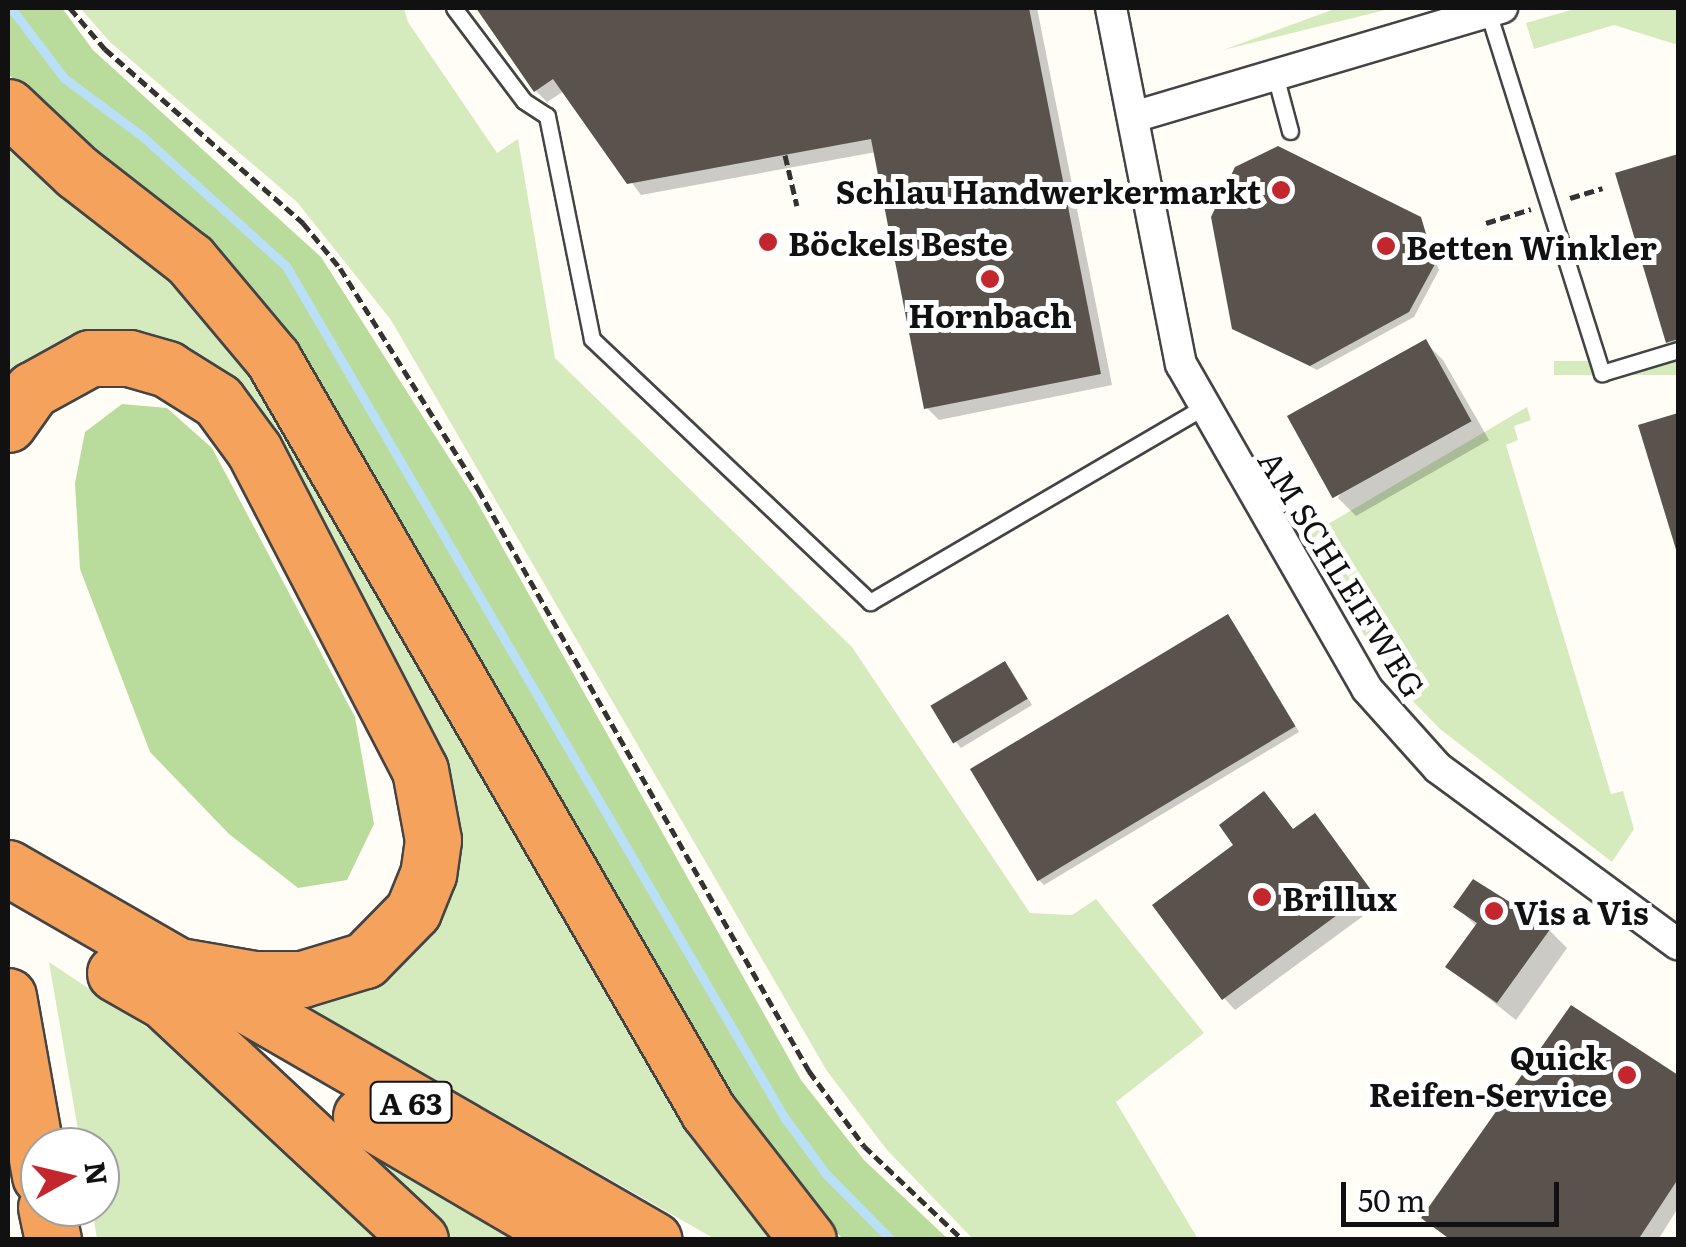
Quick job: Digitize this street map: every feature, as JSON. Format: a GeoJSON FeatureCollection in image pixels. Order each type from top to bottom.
{"type":"FeatureCollection","features":[{"type":"Feature","properties":{"kind":"highway"},"geometry":{"type":"LineString","coordinates":[[8,106],[77,172],[190,260],[273,359],[708,1110],[808,1240]]}},
{"type":"Feature","properties":{"kind":"highway"},"geometry":{"type":"LineString","coordinates":[[8,424],[41,383],[90,358],[128,358],[167,369],[218,401],[254,450],[420,770],[433,840],[428,874],[413,911],[365,960],[302,979],[166,982]]}},
{"type":"Feature","properties":{"kind":"highway","name":"A 63"},"geometry":{"type":"LineString","coordinates":[[8,868],[166,982]]}},
{"type":"Feature","properties":{"kind":"highway","name":"A 63"},"geometry":{"type":"LineString","coordinates":[[8,911],[166,982],[654,1240]]}},
{"type":"Feature","properties":{"kind":"highway"},"geometry":{"type":"LineString","coordinates":[[166,982],[420,1240]]}},
{"type":"Feature","properties":{"kind":"highway"},"geometry":{"type":"LineString","coordinates":[[166,982],[572,1240]]}},
{"type":"Feature","properties":{"kind":"highway"},"geometry":{"type":"LineString","coordinates":[[8,996],[30,1127]]}},
{"type":"Feature","properties":{"kind":"street","name":"AM SCHLEIFWEG"},"geometry":{"type":"LineString","coordinates":[[1111,8],[1165,308],[1202,408],[1367,690],[1402,734],[1438,768],[1678,944]]}},
{"type":"Feature","properties":{"kind":"street"},"geometry":{"type":"LineString","coordinates":[[1133,116],[1495,10]]}},
{"type":"Feature","properties":{"kind":"lane"},"geometry":{"type":"LineString","coordinates":[[454,8],[524,102],[547,116],[592,339],[870,602],[1202,408]]}},
{"type":"Feature","properties":{"kind":"lane"},"geometry":{"type":"LineString","coordinates":[[1495,10],[1602,374],[1678,350]]}},
{"type":"Feature","properties":{"kind":"lane"},"geometry":{"type":"LineString","coordinates":[[1275,75],[1290,130]]}},
{"type":"Feature","properties":{"kind":"path"},"geometry":{"type":"LineString","coordinates":[[70,8],[105,50],[303,222],[340,268],[478,489],[808,1071],[864,1146],[963,1240]]}},
{"type":"Feature","properties":{"kind":"path"},"geometry":{"type":"LineString","coordinates":[[786,155],[797,206]]}},
{"type":"Feature","properties":{"kind":"green space"},"geometry":{"type":"Polygon","coordinates":[[[8,8],[62,8],[93,50],[321,257],[476,500],[801,1080],[864,1160],[948,1239],[843,1239],[784,1179],[737,1110],[398,531],[8,73],[8,8]]]}},
{"type":"Feature","properties":{"kind":"green space"},"geometry":{"type":"Polygon","coordinates":[[[80,8],[404,8],[408,22],[497,153],[518,139],[555,358],[852,647],[1030,913],[1072,915],[1096,899],[1204,1033],[1116,1102],[1198,1239],[973,1239],[887,1150],[827,1071],[391,320],[297,202],[111,43],[80,8]]]}},
{"type":"Feature","properties":{"kind":"green space"},"geometry":{"type":"Polygon","coordinates":[[[1337,8],[1393,8],[1223,50],[1337,8]]]}},
{"type":"Feature","properties":{"kind":"green space"},"geometry":{"type":"Polygon","coordinates":[[[1578,8],[1678,8],[1678,45],[1614,25],[1534,49],[1526,23],[1578,8]]]}},
{"type":"Feature","properties":{"kind":"green space"},"geometry":{"type":"Polygon","coordinates":[[[8,137],[159,262],[238,344],[783,1239],[715,1239],[291,998],[443,892],[223,378],[8,385],[8,137]]]}},
{"type":"Feature","properties":{"kind":"green space"},"geometry":{"type":"Polygon","coordinates":[[[1554,361],[1678,361],[1678,375],[1554,375],[1554,361]]]}},
{"type":"Feature","properties":{"kind":"green space"},"geometry":{"type":"Polygon","coordinates":[[[122,404],[167,408],[212,448],[355,717],[374,824],[347,880],[298,888],[229,834],[150,752],[80,569],[75,483],[85,432],[122,404]]]}},
{"type":"Feature","properties":{"kind":"green space"},"geometry":{"type":"Polygon","coordinates":[[[1527,407],[1531,420],[1514,426],[1518,440],[1506,445],[1611,794],[1623,791],[1634,829],[1612,862],[1440,729],[1398,686],[1301,540],[1527,407]]]}},
{"type":"Feature","properties":{"kind":"green space"},"geometry":{"type":"Polygon","coordinates":[[[49,962],[167,1041],[394,1239],[97,1239],[95,1227],[120,1227],[120,1127],[78,1127],[49,962]]]}},
{"type":"Feature","properties":{"kind":"green space"},"geometry":{"type":"Polygon","coordinates":[[[349,1144],[464,1206],[523,1239],[441,1239],[349,1144]]]}},
{"type":"Feature","properties":{"kind":"building","name":"Hornbach"},"geometry":{"type":"Polygon","coordinates":[[[476,8],[1029,8],[1101,374],[924,409],[871,139],[627,184],[553,79],[534,92],[476,8]]]}},
{"type":"Feature","properties":{"kind":"building"},"geometry":{"type":"Polygon","coordinates":[[[1278,146],[1421,217],[1435,264],[1409,312],[1310,366],[1232,329],[1211,217],[1235,167],[1278,146]]]}},
{"type":"Feature","properties":{"kind":"building"},"geometry":{"type":"Polygon","coordinates":[[[1678,154],[1678,339],[1666,343],[1615,173],[1678,154]]]}},
{"type":"Feature","properties":{"kind":"building"},"geometry":{"type":"Polygon","coordinates":[[[1426,339],[1472,421],[1333,498],[1287,416],[1426,339]]]}},
{"type":"Feature","properties":{"kind":"building"},"geometry":{"type":"Polygon","coordinates":[[[1678,413],[1678,556],[1638,425],[1678,413]]]}},
{"type":"Feature","properties":{"kind":"building"},"geometry":{"type":"Polygon","coordinates":[[[1228,614],[1295,726],[1037,881],[970,769],[1228,614]]]}},
{"type":"Feature","properties":{"kind":"building"},"geometry":{"type":"Polygon","coordinates":[[[1005,661],[1028,699],[953,744],[930,706],[1005,661]]]}},
{"type":"Feature","properties":{"kind":"building","name":"Brillux"},"geometry":{"type":"Polygon","coordinates":[[[1264,791],[1293,829],[1315,813],[1371,890],[1222,1000],[1152,905],[1233,845],[1219,825],[1264,791]]]}},
{"type":"Feature","properties":{"kind":"building"},"geometry":{"type":"Polygon","coordinates":[[[1473,879],[1551,928],[1497,1003],[1445,967],[1477,923],[1453,907],[1473,879]]]}},
{"type":"Feature","properties":{"kind":"building"},"geometry":{"type":"Polygon","coordinates":[[[1571,1005],[1678,1075],[1678,1179],[1638,1240],[1451,1240],[1421,1218],[1571,1005]]]}},
{"type":"Feature","properties":{"kind":"waterway"},"geometry":{"type":"LineString","coordinates":[[11,8],[64,78],[142,136],[286,266],[784,1117],[826,1174],[891,1240]]}},
{"type":"Feature","properties":{"kind":"place","name":"Schlau Handwerkermarkt"},"geometry":{"type":"Point","coordinates":[1281,190]}},
{"type":"Feature","properties":{"kind":"place","name":"Böckels Beste"},"geometry":{"type":"Point","coordinates":[768,242]}},
{"type":"Feature","properties":{"kind":"place","name":"Betten Winkler"},"geometry":{"type":"Point","coordinates":[1386,246]}},
{"type":"Feature","properties":{"kind":"place","name":"Hornbach"},"geometry":{"type":"Point","coordinates":[990,279]}},
{"type":"Feature","properties":{"kind":"place","name":"Brillux"},"geometry":{"type":"Point","coordinates":[1262,897]}},
{"type":"Feature","properties":{"kind":"place","name":"Vis a Vis"},"geometry":{"type":"Point","coordinates":[1494,911]}},
{"type":"Feature","properties":{"kind":"place","name":"Quick Reifen-Service"},"geometry":{"type":"Point","coordinates":[1627,1075]}}]}
